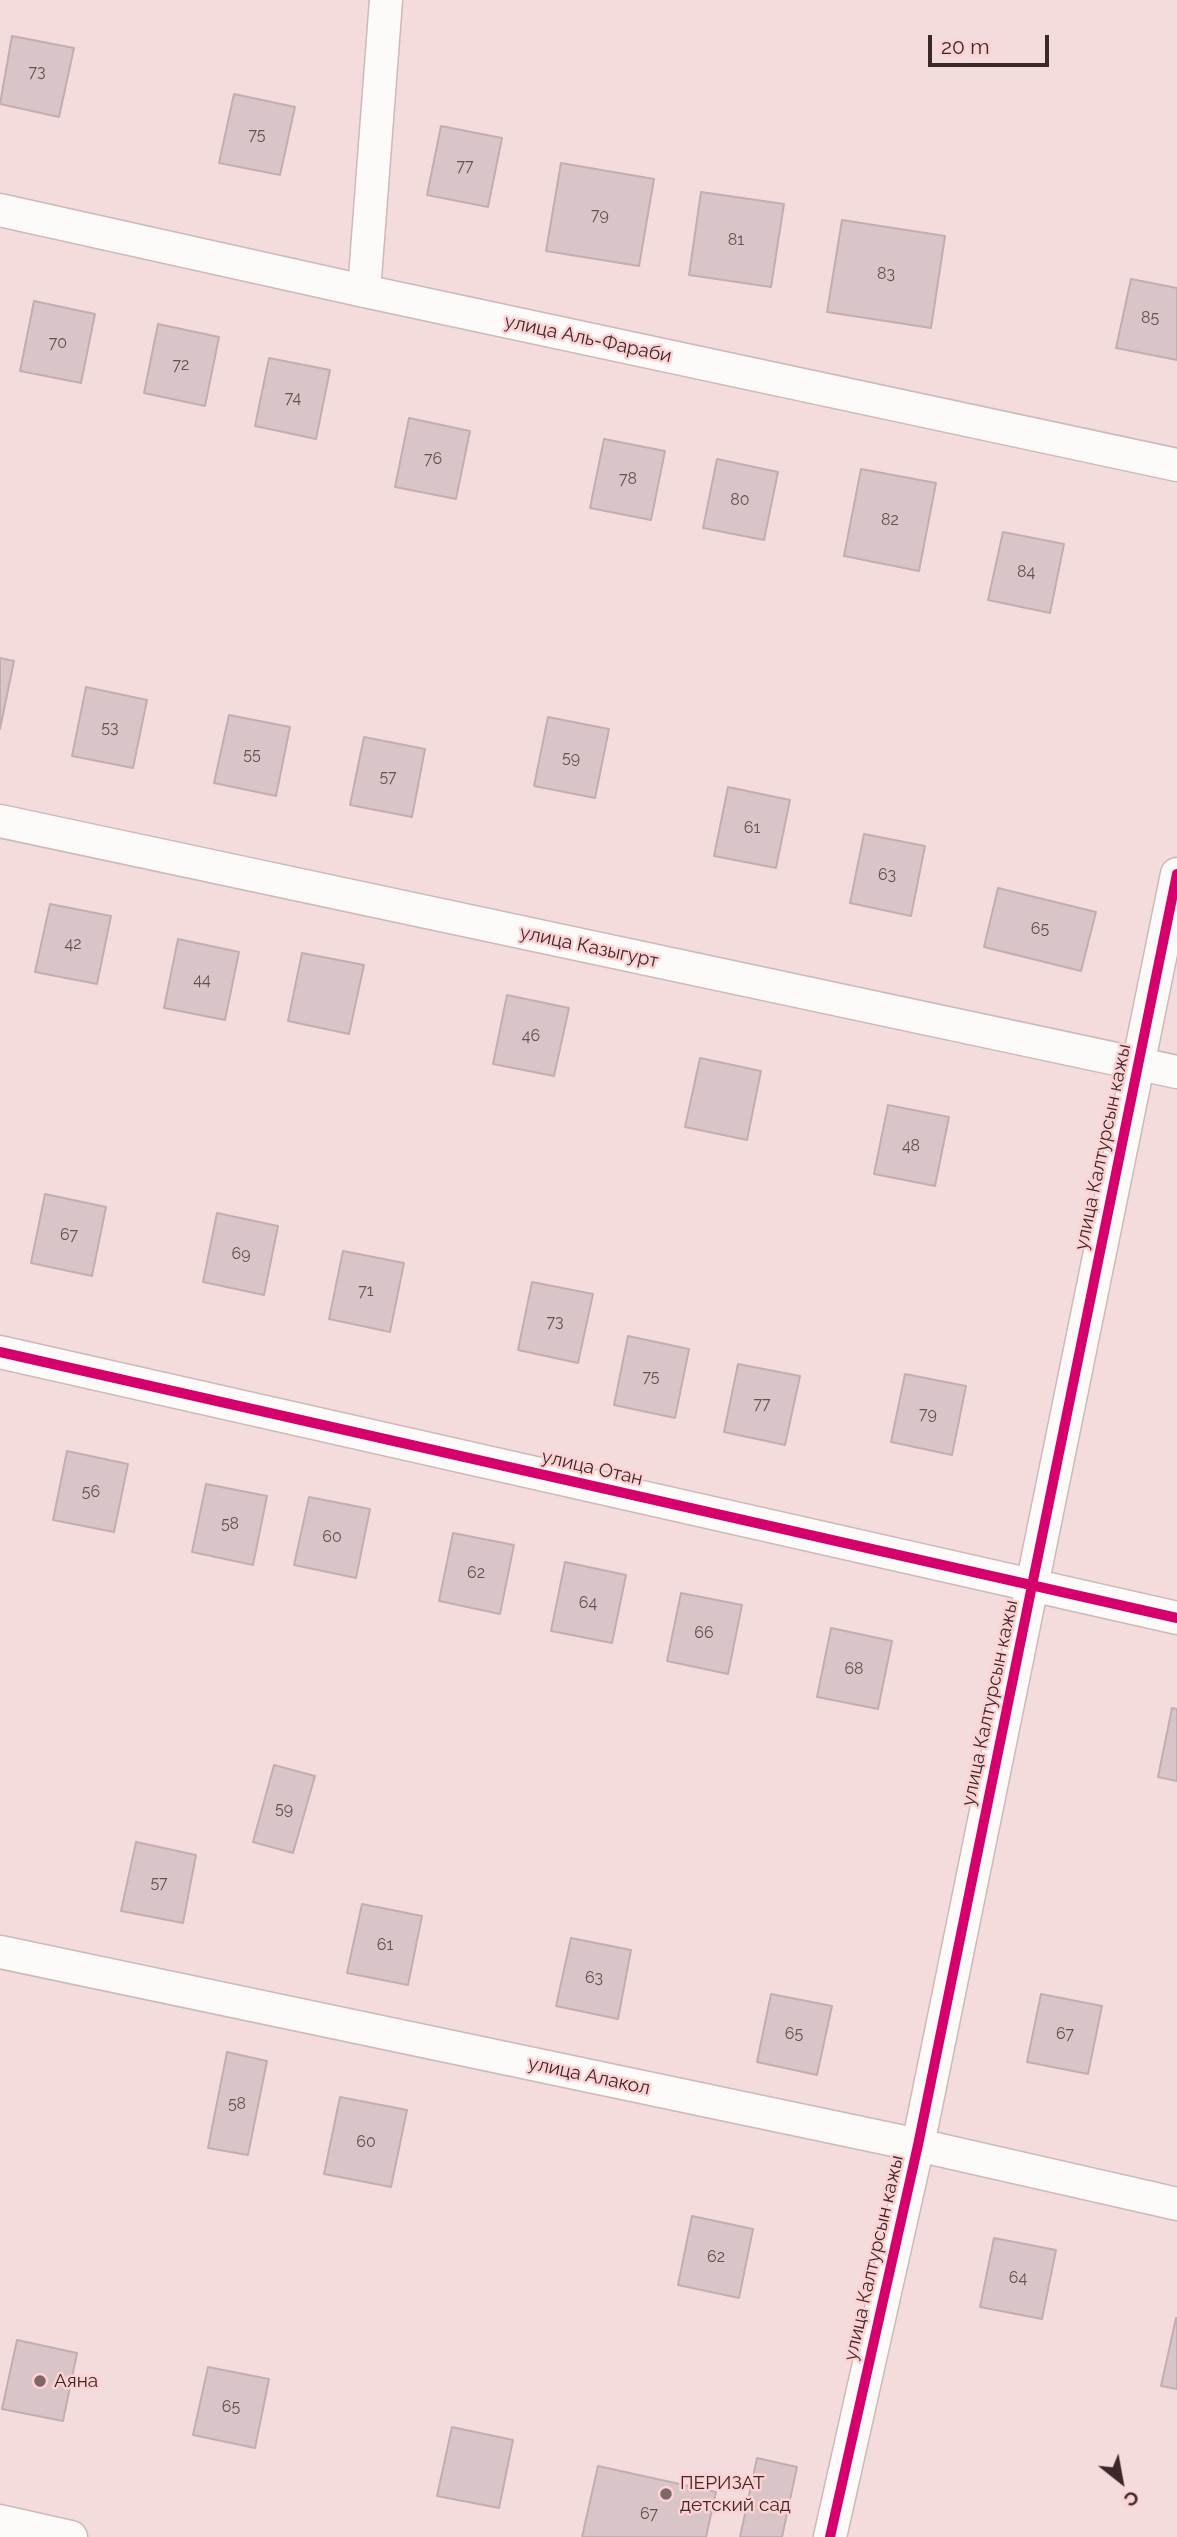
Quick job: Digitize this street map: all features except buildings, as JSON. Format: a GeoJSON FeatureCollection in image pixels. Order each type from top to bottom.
{"type":"FeatureCollection","features":[{"type":"Feature","properties":{"kind":"street"},"geometry":{"type":"LineString","coordinates":[[364,291],[386,0]]}},
{"type":"Feature","properties":{"kind":"street","name":"улица Аль-Фараби"},"geometry":{"type":"LineString","coordinates":[[0,210],[1177,465]]}},
{"type":"Feature","properties":{"kind":"street","name":"улица Казыгурт"},"geometry":{"type":"LineString","coordinates":[[0,821],[1177,1072]]}},
{"type":"Feature","properties":{"kind":"street","name":"улица Калтурсын кажы"},"geometry":{"type":"LineString","coordinates":[[830,2537],[918,2145],[1177,874]]}},
{"type":"Feature","properties":{"kind":"street","name":"улица Отан"},"geometry":{"type":"LineString","coordinates":[[0,1352],[1177,1618]]}},
{"type":"Feature","properties":{"kind":"street","name":"улица Алакол"},"geometry":{"type":"LineString","coordinates":[[0,1952],[918,2145],[1177,2204]]}},
{"type":"Feature","properties":{"kind":"street"},"geometry":{"type":"LineString","coordinates":[[0,2521],[71,2537]]}},
{"type":"Feature","properties":{"kind":"cycle path"},"geometry":{"type":"LineString","coordinates":[[830,2537],[918,2145],[1177,874]]}},
{"type":"Feature","properties":{"kind":"cycle path"},"geometry":{"type":"LineString","coordinates":[[0,1352],[1177,1618]]}},
{"type":"Feature","properties":{"kind":"place","name":"Аяна"},"geometry":{"type":"Point","coordinates":[40,2381]}},
{"type":"Feature","properties":{"kind":"place","name":"ПЕРИЗАТ детский сад"},"geometry":{"type":"Point","coordinates":[666,2494]}}]}
